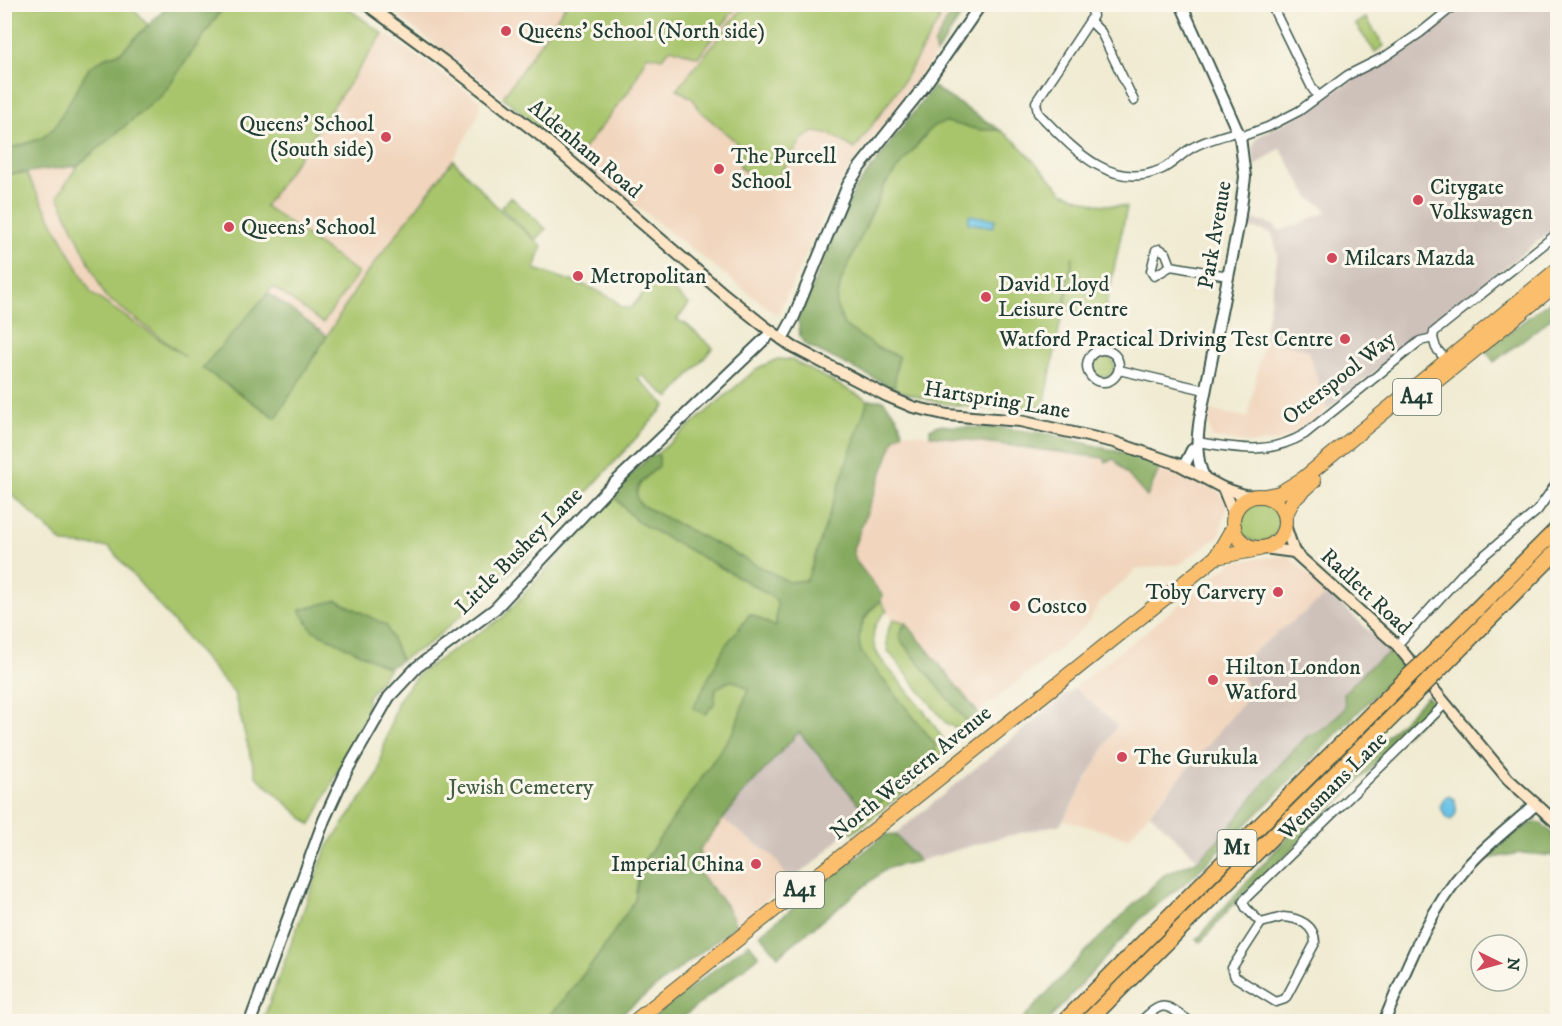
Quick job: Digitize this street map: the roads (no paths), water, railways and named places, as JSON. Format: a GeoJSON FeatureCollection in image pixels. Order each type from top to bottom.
{"type":"FeatureCollection","features":[{"type":"Feature","properties":{"kind":"highway"},"geometry":{"type":"LineString","coordinates":[[1499,316],[1557,265]]}},
{"type":"Feature","properties":{"kind":"highway","name":"A41"},"geometry":{"type":"LineString","coordinates":[[1261,496],[1280,493],[1304,478],[1557,269]]}},
{"type":"Feature","properties":{"kind":"highway","name":"A41"},"geometry":{"type":"LineString","coordinates":[[1285,521],[1293,500],[1306,487],[1557,283]]}},
{"type":"Feature","properties":{"kind":"highway"},"geometry":{"type":"LineString","coordinates":[[1261,496],[1277,503],[1285,521],[1281,537],[1277,542],[1262,548],[1254,548],[1242,541],[1234,521],[1242,503],[1261,496]]}},
{"type":"Feature","properties":{"kind":"highway","name":"North Western Avenue"},"geometry":{"type":"LineString","coordinates":[[634,1022],[1216,557],[1234,521]]}},
{"type":"Feature","properties":{"kind":"highway","name":"M1"},"geometry":{"type":"LineString","coordinates":[[1064,1022],[1414,666],[1557,528]]}},
{"type":"Feature","properties":{"kind":"highway","name":"North Western Avenue"},"geometry":{"type":"LineString","coordinates":[[1216,557],[1262,548]]}},
{"type":"Feature","properties":{"kind":"highway","name":"M1"},"geometry":{"type":"LineString","coordinates":[[1087,1022],[1429,684],[1557,550]]}},
{"type":"Feature","properties":{"kind":"main road","name":"Aldenham Road"},"geometry":{"type":"LineString","coordinates":[[366,4],[541,136],[724,294],[772,332]]}},
{"type":"Feature","properties":{"kind":"main road","name":"Hartspring Lane"},"geometry":{"type":"LineString","coordinates":[[772,332],[887,396],[912,406],[948,415],[1020,422],[1066,430],[1114,442],[1184,466],[1223,488],[1244,495],[1261,496]]}},
{"type":"Feature","properties":{"kind":"main road"},"geometry":{"type":"LineString","coordinates":[[1223,488],[1234,521]]}},
{"type":"Feature","properties":{"kind":"main road","name":"Radlett Road"},"geometry":{"type":"LineString","coordinates":[[1285,521],[1294,552],[1396,645],[1414,666]]}},
{"type":"Feature","properties":{"kind":"main road","name":"Radlett Road"},"geometry":{"type":"LineString","coordinates":[[1262,548],[1294,552]]}},
{"type":"Feature","properties":{"kind":"main road"},"geometry":{"type":"LineString","coordinates":[[1429,684],[1508,779],[1557,824]]}},
{"type":"Feature","properties":{"kind":"street"},"geometry":{"type":"LineString","coordinates":[[782,339],[793,319],[848,185],[923,88],[981,4]]}},
{"type":"Feature","properties":{"kind":"street"},"geometry":{"type":"LineString","coordinates":[[1091,4],[1093,12],[1090,21],[1036,102],[1036,107],[1038,113],[1089,162],[1125,175],[1150,174],[1178,160],[1190,148],[1268,127],[1299,111],[1348,75],[1386,56],[1420,33],[1451,6]]}},
{"type":"Feature","properties":{"kind":"street","name":"Park Avenue"},"geometry":{"type":"LineString","coordinates":[[1181,4],[1239,134],[1245,165],[1244,189],[1205,390],[1197,444],[1200,468],[1204,477]]}},
{"type":"Feature","properties":{"kind":"street"},"geometry":{"type":"LineString","coordinates":[[1271,4],[1318,96]]}},
{"type":"Feature","properties":{"kind":"street"},"geometry":{"type":"LineString","coordinates":[[1090,21],[1101,32],[1134,101]]}},
{"type":"Feature","properties":{"kind":"street","name":"Otterspool Way"},"geometry":{"type":"LineString","coordinates":[[1446,360],[1433,342],[1434,332],[1557,233]]}},
{"type":"Feature","properties":{"kind":"street"},"geometry":{"type":"LineString","coordinates":[[1171,266],[1228,276]]}},
{"type":"Feature","properties":{"kind":"street","name":"Little Bushey Lane"},"geometry":{"type":"LineString","coordinates":[[250,1022],[324,820],[346,772],[389,697],[417,667],[495,609],[605,492],[772,332]]}},
{"type":"Feature","properties":{"kind":"street","name":"Otterspool Way"},"geometry":{"type":"LineString","coordinates":[[1197,444],[1249,450],[1271,449],[1289,443],[1325,420],[1420,341],[1432,339]]}},
{"type":"Feature","properties":{"kind":"street"},"geometry":{"type":"LineString","coordinates":[[1119,370],[1205,390]]}},
{"type":"Feature","properties":{"kind":"street","name":"Park Avenue"},"geometry":{"type":"LineString","coordinates":[[1184,466],[1197,444]]}},
{"type":"Feature","properties":{"kind":"street"},"geometry":{"type":"LineString","coordinates":[[1396,645],[1464,572],[1537,511],[1557,481]]}},
{"type":"Feature","properties":{"kind":"street","name":"Wensmans Lane"},"geometry":{"type":"LineString","coordinates":[[1260,923],[1246,908],[1243,902],[1245,899],[1445,704]]}},
{"type":"Feature","properties":{"kind":"street"},"geometry":{"type":"LineString","coordinates":[[1384,1022],[1417,943],[1456,880],[1491,843],[1536,804]]}},
{"type":"Feature","properties":{"kind":"street"},"geometry":{"type":"LineString","coordinates":[[1275,918],[1294,918],[1310,928],[1314,934],[1314,948],[1288,994],[1280,1002],[1269,999],[1233,974],[1233,965],[1260,923],[1275,918]]}},
{"type":"Feature","properties":{"kind":"street"},"geometry":{"type":"LineString","coordinates":[[1140,1022],[1153,1009],[1162,1006],[1170,1007],[1191,1022]]}},
{"type":"Feature","properties":{"kind":"water"},"geometry":{"type":"Polygon","coordinates":[[[969,215],[995,219],[993,227],[968,223],[969,215]]]}},
{"type":"Feature","properties":{"kind":"water"},"geometry":{"type":"Polygon","coordinates":[[[1445,797],[1454,799],[1456,808],[1456,814],[1450,820],[1440,807],[1445,797]]]}},
{"type":"Feature","properties":{"kind":"place","name":"Queens' School (North side)"},"geometry":{"type":"Point","coordinates":[506,31]}},
{"type":"Feature","properties":{"kind":"place","name":"Queens' School (South side)"},"geometry":{"type":"Point","coordinates":[386,137]}},
{"type":"Feature","properties":{"kind":"place","name":"The Purcell School"},"geometry":{"type":"Point","coordinates":[719,169]}},
{"type":"Feature","properties":{"kind":"place","name":"Citygate Volkswagen"},"geometry":{"type":"Point","coordinates":[1418,200]}},
{"type":"Feature","properties":{"kind":"place","name":"Queens' School"},"geometry":{"type":"Point","coordinates":[229,227]}},
{"type":"Feature","properties":{"kind":"place","name":"Milcars Mazda"},"geometry":{"type":"Point","coordinates":[1332,258]}},
{"type":"Feature","properties":{"kind":"place","name":"Metropolitan"},"geometry":{"type":"Point","coordinates":[578,276]}},
{"type":"Feature","properties":{"kind":"place","name":"David Lloyd Leisure Centre"},"geometry":{"type":"Point","coordinates":[986,297]}},
{"type":"Feature","properties":{"kind":"place","name":"Watford Practical Driving Test Centre"},"geometry":{"type":"Point","coordinates":[1345,339]}},
{"type":"Feature","properties":{"kind":"place","name":"Toby Carvery"},"geometry":{"type":"Point","coordinates":[1278,592]}},
{"type":"Feature","properties":{"kind":"place","name":"Costco"},"geometry":{"type":"Point","coordinates":[1015,606]}},
{"type":"Feature","properties":{"kind":"place","name":"Hilton London Watford"},"geometry":{"type":"Point","coordinates":[1213,680]}},
{"type":"Feature","properties":{"kind":"place","name":"The Gurukula"},"geometry":{"type":"Point","coordinates":[1122,757]}},
{"type":"Feature","properties":{"kind":"place","name":"Imperial China"},"geometry":{"type":"Point","coordinates":[756,864]}},
{"type":"Feature","properties":{"kind":"park label","name":"Jewish Cemetery"},"geometry":{"type":"Point","coordinates":[521,787]}}]}
